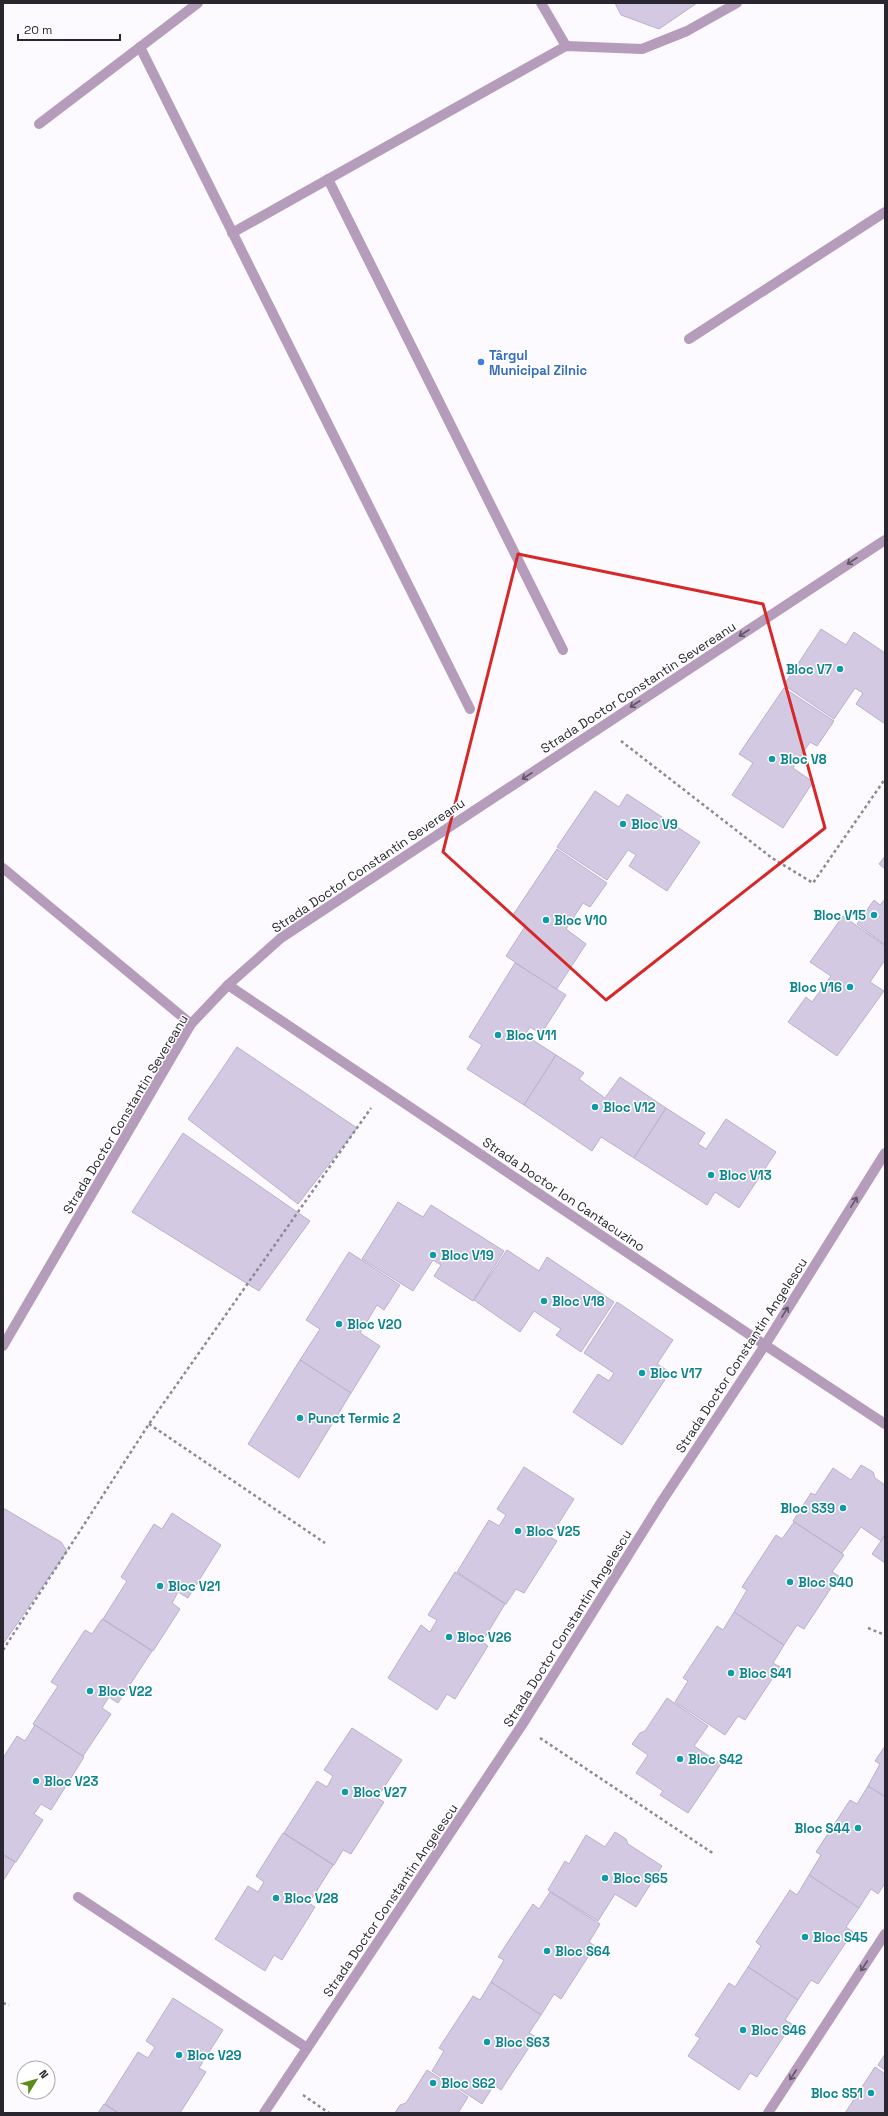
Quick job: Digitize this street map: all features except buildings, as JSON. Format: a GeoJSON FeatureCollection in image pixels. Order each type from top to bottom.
{"type":"FeatureCollection","features":[{"type":"Feature","properties":{"kind":"street"},"geometry":{"type":"LineString","coordinates":[[39,124],[198,3]]}},
{"type":"Feature","properties":{"kind":"street"},"geometry":{"type":"LineString","coordinates":[[541,3],[566,46]]}},
{"type":"Feature","properties":{"kind":"street"},"geometry":{"type":"LineString","coordinates":[[232,233],[566,46],[642,49],[687,31],[737,3]]}},
{"type":"Feature","properties":{"kind":"street"},"geometry":{"type":"LineString","coordinates":[[140,47],[470,709]]}},
{"type":"Feature","properties":{"kind":"street"},"geometry":{"type":"LineString","coordinates":[[328,179],[563,650]]}},
{"type":"Feature","properties":{"kind":"street"},"geometry":{"type":"LineString","coordinates":[[689,339],[885,212]]}},
{"type":"Feature","properties":{"kind":"street","name":"Strada Doctor Constantin Severeanu"},"geometry":{"type":"LineString","coordinates":[[3,1346],[191,1024],[228,985],[281,938],[885,540]]}},
{"type":"Feature","properties":{"kind":"street"},"geometry":{"type":"LineString","coordinates":[[3,868],[191,1024]]}},
{"type":"Feature","properties":{"kind":"street","name":"Strada Doctor Ion Cantacuzino"},"geometry":{"type":"LineString","coordinates":[[228,985],[385,1088],[765,1345],[885,1424]]}},
{"type":"Feature","properties":{"kind":"street","name":"Strada Doctor Constantin Angelescu"},"geometry":{"type":"LineString","coordinates":[[264,2113],[522,1726],[662,1501],[765,1345],[885,1153]]}},
{"type":"Feature","properties":{"kind":"street"},"geometry":{"type":"LineString","coordinates":[[78,1897],[307,2048]]}},
{"type":"Feature","properties":{"kind":"street"},"geometry":{"type":"LineString","coordinates":[[768,2113],[885,1934]]}},
{"type":"Feature","properties":{"kind":"path"},"geometry":{"type":"LineString","coordinates":[[602,726],[772,858],[813,883],[885,779]]}},
{"type":"Feature","properties":{"kind":"path"},"geometry":{"type":"LineString","coordinates":[[3,1650],[149,1424],[385,1088]]}},
{"type":"Feature","properties":{"kind":"path"},"geometry":{"type":"LineString","coordinates":[[149,1424],[325,1543]]}},
{"type":"Feature","properties":{"kind":"path"},"geometry":{"type":"LineString","coordinates":[[868,1628],[885,1635]]}},
{"type":"Feature","properties":{"kind":"path"},"geometry":{"type":"LineString","coordinates":[[522,1726],[714,1854]]}},
{"type":"Feature","properties":{"kind":"path"},"geometry":{"type":"LineString","coordinates":[[3,2003],[8,2005]]}},
{"type":"Feature","properties":{"kind":"path"},"geometry":{"type":"LineString","coordinates":[[284,2082],[329,2113]]}},
{"type":"Feature","properties":{"kind":"highlighted area"},"geometry":{"type":"Polygon","coordinates":[[[518,554],[763,604],[825,828],[606,1000],[443,852],[518,554]]]}},
{"type":"Feature","properties":{"kind":"place","name":"Târgul Municipal Zilnic"},"geometry":{"type":"Point","coordinates":[481,362]}},
{"type":"Feature","properties":{"kind":"place","name":"Bloc V7"},"geometry":{"type":"Point","coordinates":[840,669]}},
{"type":"Feature","properties":{"kind":"place","name":"Bloc V8"},"geometry":{"type":"Point","coordinates":[772,759]}},
{"type":"Feature","properties":{"kind":"place","name":"Bloc V9"},"geometry":{"type":"Point","coordinates":[623,824]}},
{"type":"Feature","properties":{"kind":"place","name":"Bloc V15"},"geometry":{"type":"Point","coordinates":[874,915]}},
{"type":"Feature","properties":{"kind":"place","name":"Bloc V10"},"geometry":{"type":"Point","coordinates":[546,920]}},
{"type":"Feature","properties":{"kind":"place","name":"Bloc V16"},"geometry":{"type":"Point","coordinates":[850,987]}},
{"type":"Feature","properties":{"kind":"place","name":"Bloc V11"},"geometry":{"type":"Point","coordinates":[498,1035]}},
{"type":"Feature","properties":{"kind":"place","name":"Bloc V12"},"geometry":{"type":"Point","coordinates":[595,1107]}},
{"type":"Feature","properties":{"kind":"place","name":"Bloc V13"},"geometry":{"type":"Point","coordinates":[711,1175]}},
{"type":"Feature","properties":{"kind":"place","name":"Bloc V19"},"geometry":{"type":"Point","coordinates":[433,1255]}},
{"type":"Feature","properties":{"kind":"place","name":"Bloc V18"},"geometry":{"type":"Point","coordinates":[544,1301]}},
{"type":"Feature","properties":{"kind":"place","name":"Bloc V20"},"geometry":{"type":"Point","coordinates":[339,1324]}},
{"type":"Feature","properties":{"kind":"place","name":"Bloc V17"},"geometry":{"type":"Point","coordinates":[642,1373]}},
{"type":"Feature","properties":{"kind":"place","name":"Punct Termic 2"},"geometry":{"type":"Point","coordinates":[300,1418]}},
{"type":"Feature","properties":{"kind":"place","name":"Bloc S39"},"geometry":{"type":"Point","coordinates":[843,1508]}},
{"type":"Feature","properties":{"kind":"place","name":"Bloc V25"},"geometry":{"type":"Point","coordinates":[518,1531]}},
{"type":"Feature","properties":{"kind":"place","name":"Bloc S40"},"geometry":{"type":"Point","coordinates":[790,1582]}},
{"type":"Feature","properties":{"kind":"place","name":"Bloc V21"},"geometry":{"type":"Point","coordinates":[160,1586]}},
{"type":"Feature","properties":{"kind":"place","name":"Bloc V26"},"geometry":{"type":"Point","coordinates":[449,1637]}},
{"type":"Feature","properties":{"kind":"place","name":"Bloc S41"},"geometry":{"type":"Point","coordinates":[731,1673]}},
{"type":"Feature","properties":{"kind":"place","name":"Bloc V22"},"geometry":{"type":"Point","coordinates":[90,1691]}},
{"type":"Feature","properties":{"kind":"place","name":"Bloc S42"},"geometry":{"type":"Point","coordinates":[680,1759]}},
{"type":"Feature","properties":{"kind":"place","name":"Bloc V23"},"geometry":{"type":"Point","coordinates":[36,1781]}},
{"type":"Feature","properties":{"kind":"place","name":"Bloc V27"},"geometry":{"type":"Point","coordinates":[345,1792]}},
{"type":"Feature","properties":{"kind":"place","name":"Bloc S44"},"geometry":{"type":"Point","coordinates":[858,1828]}},
{"type":"Feature","properties":{"kind":"place","name":"Bloc S65"},"geometry":{"type":"Point","coordinates":[605,1878]}},
{"type":"Feature","properties":{"kind":"place","name":"Bloc V28"},"geometry":{"type":"Point","coordinates":[276,1898]}},
{"type":"Feature","properties":{"kind":"place","name":"Bloc S45"},"geometry":{"type":"Point","coordinates":[805,1937]}},
{"type":"Feature","properties":{"kind":"place","name":"Bloc S64"},"geometry":{"type":"Point","coordinates":[547,1951]}},
{"type":"Feature","properties":{"kind":"place","name":"Bloc S46"},"geometry":{"type":"Point","coordinates":[743,2030]}},
{"type":"Feature","properties":{"kind":"place","name":"Bloc S63"},"geometry":{"type":"Point","coordinates":[487,2042]}},
{"type":"Feature","properties":{"kind":"place","name":"Bloc V29"},"geometry":{"type":"Point","coordinates":[179,2055]}},
{"type":"Feature","properties":{"kind":"place","name":"Bloc S62"},"geometry":{"type":"Point","coordinates":[433,2083]}},
{"type":"Feature","properties":{"kind":"place","name":"Bloc S51"},"geometry":{"type":"Point","coordinates":[871,2093]}}]}
